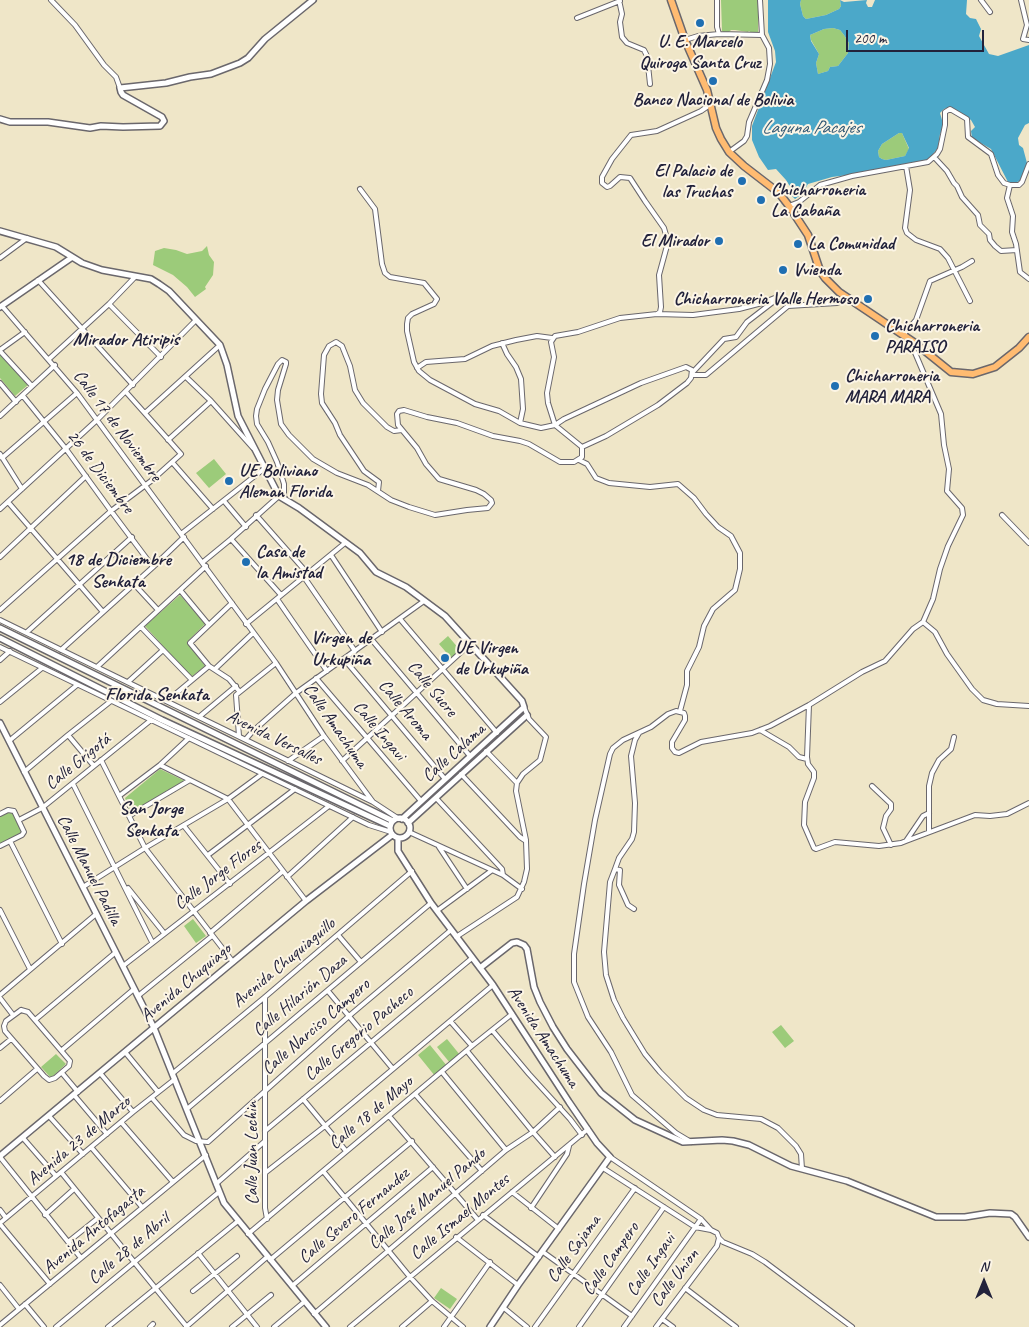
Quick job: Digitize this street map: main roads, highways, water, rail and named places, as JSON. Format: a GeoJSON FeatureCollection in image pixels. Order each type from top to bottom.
{"type":"FeatureCollection","features":[{"type":"Feature","properties":{"kind":"main road"},"geometry":{"type":"LineString","coordinates":[[671,0],[707,90],[716,128],[729,152],[779,194],[789,206],[808,235],[816,262],[825,278],[848,299],[904,335],[951,372],[973,374],[995,367],[1029,337]]}},
{"type":"Feature","properties":{"kind":"water","name":"Laguna Pacajes"},"geometry":{"type":"Polygon","coordinates":[[[768,0],[801,0],[803,16],[806,19],[826,15],[839,9],[841,6],[840,0],[844,2],[867,0],[868,7],[872,7],[875,0],[967,0],[966,14],[970,18],[976,19],[981,29],[979,36],[989,54],[998,56],[1029,45],[1029,123],[1025,125],[1018,138],[1027,163],[1020,181],[1008,182],[991,149],[972,138],[971,131],[975,127],[971,120],[951,107],[944,109],[940,113],[944,127],[940,134],[938,148],[927,161],[871,172],[832,177],[808,184],[802,194],[795,199],[789,193],[791,188],[786,180],[776,169],[768,170],[759,157],[752,140],[752,126],[776,62],[775,51],[768,32],[768,0]],[[833,28],[824,29],[810,35],[811,41],[819,54],[816,63],[818,74],[828,71],[830,67],[838,66],[848,53],[849,43],[840,30],[833,28]],[[902,133],[882,144],[878,151],[879,157],[886,160],[905,156],[909,148],[902,133]]]}},
{"type":"Feature","properties":{"kind":"place","name":"U. E. Marcelo Quiroga Santa Cruz"},"geometry":{"type":"Point","coordinates":[700,23]}},
{"type":"Feature","properties":{"kind":"place","name":"Banco Nacional de Bolivia"},"geometry":{"type":"Point","coordinates":[713,81]}},
{"type":"Feature","properties":{"kind":"place","name":"El Palacio de las Truchas"},"geometry":{"type":"Point","coordinates":[742,181]}},
{"type":"Feature","properties":{"kind":"place","name":"Chicharroneria La Cabaña"},"geometry":{"type":"Point","coordinates":[761,200]}},
{"type":"Feature","properties":{"kind":"place","name":"El Mirador"},"geometry":{"type":"Point","coordinates":[719,241]}},
{"type":"Feature","properties":{"kind":"place","name":"La Comunidad"},"geometry":{"type":"Point","coordinates":[798,244]}},
{"type":"Feature","properties":{"kind":"place","name":"Vvienda"},"geometry":{"type":"Point","coordinates":[783,270]}},
{"type":"Feature","properties":{"kind":"place","name":"Chicharroneria Valle Hermoso"},"geometry":{"type":"Point","coordinates":[868,299]}},
{"type":"Feature","properties":{"kind":"place","name":"Chicharroneria PARAISO"},"geometry":{"type":"Point","coordinates":[875,336]}},
{"type":"Feature","properties":{"kind":"place","name":"Chicharroneria MARA MARA"},"geometry":{"type":"Point","coordinates":[835,386]}},
{"type":"Feature","properties":{"kind":"place","name":"UE Boliviano Aleman Florida"},"geometry":{"type":"Point","coordinates":[229,481]}},
{"type":"Feature","properties":{"kind":"place","name":"Casa de la Amistad"},"geometry":{"type":"Point","coordinates":[246,562]}},
{"type":"Feature","properties":{"kind":"place","name":"UE Virgen de Urkupiña"},"geometry":{"type":"Point","coordinates":[445,658]}},
{"type":"Feature","properties":{"kind":"district","name":"Mirador Atiripis"},"geometry":{"type":"Point","coordinates":[126,340]}},
{"type":"Feature","properties":{"kind":"district","name":"18 de Diciembre Senkata"},"geometry":{"type":"Point","coordinates":[118,571]}},
{"type":"Feature","properties":{"kind":"district","name":"Virgen de Urkupiña"},"geometry":{"type":"Point","coordinates":[341,649]}},
{"type":"Feature","properties":{"kind":"district","name":"Florida Senkata"},"geometry":{"type":"Point","coordinates":[157,695]}},
{"type":"Feature","properties":{"kind":"district","name":"San Jorge Senkata"},"geometry":{"type":"Point","coordinates":[151,820]}}]}
